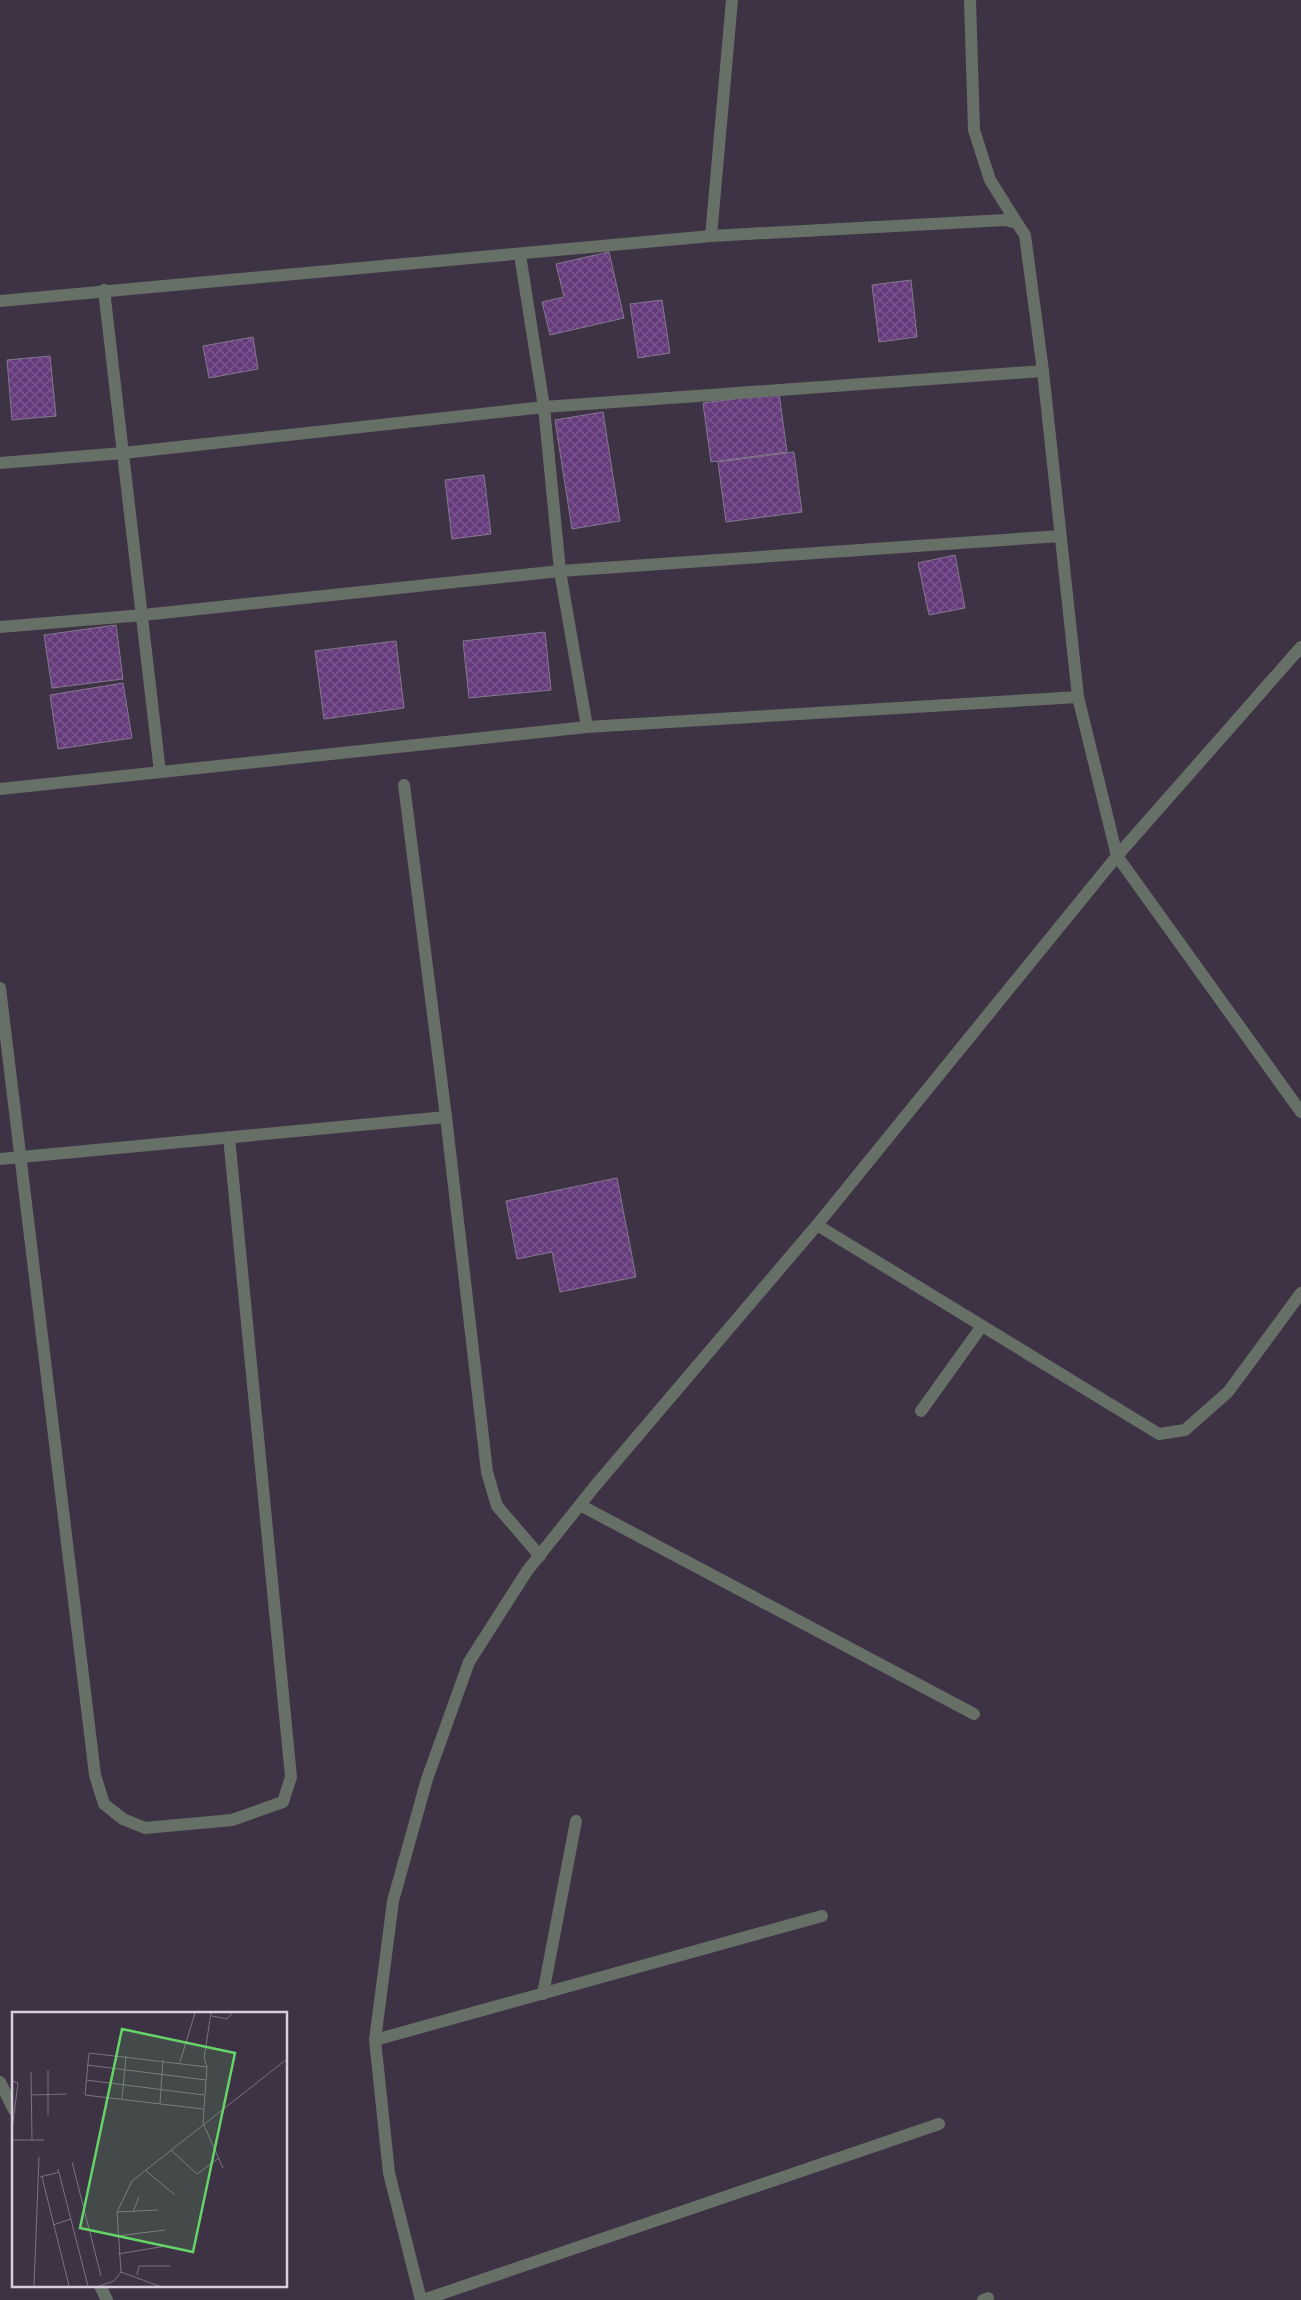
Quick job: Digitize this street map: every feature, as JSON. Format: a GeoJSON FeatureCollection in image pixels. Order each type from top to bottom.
{"type":"FeatureCollection","features":[{"type":"Feature","properties":{"kind":"street"},"geometry":{"type":"LineString","coordinates":[[711,236],[732,0]]}},
{"type":"Feature","properties":{"kind":"street"},"geometry":{"type":"LineString","coordinates":[[970,0],[974,130],[990,180],[1025,235],[1043,371],[1078,697],[1117,856],[1301,1112]]}},
{"type":"Feature","properties":{"kind":"street"},"geometry":{"type":"LineString","coordinates":[[0,302],[104,290],[520,255],[711,236],[1005,220],[1017,223]]}},
{"type":"Feature","properties":{"kind":"street"},"geometry":{"type":"LineString","coordinates":[[520,255],[544,407],[560,571],[587,727]]}},
{"type":"Feature","properties":{"kind":"street"},"geometry":{"type":"LineString","coordinates":[[104,290],[160,772]]}},
{"type":"Feature","properties":{"kind":"street"},"geometry":{"type":"LineString","coordinates":[[0,463],[123,453],[544,407],[1043,371]]}},
{"type":"Feature","properties":{"kind":"street"},"geometry":{"type":"LineString","coordinates":[[0,627],[143,615],[560,571],[1060,536]]}},
{"type":"Feature","properties":{"kind":"street"},"geometry":{"type":"LineString","coordinates":[[939,2124],[422,2300],[389,2173],[375,2040],[393,1901],[427,1779],[469,1662],[528,1571],[580,1505],[817,1225],[1117,856],[1301,647]]}},
{"type":"Feature","properties":{"kind":"street"},"geometry":{"type":"LineString","coordinates":[[0,790],[587,727],[1078,697]]}},
{"type":"Feature","properties":{"kind":"street"},"geometry":{"type":"LineString","coordinates":[[404,785],[446,1116],[487,1472],[497,1506],[540,1556]]}},
{"type":"Feature","properties":{"kind":"street"},"geometry":{"type":"LineString","coordinates":[[0,988],[95,1775],[104,1804],[123,1820],[145,1828],[232,1820],[283,1802],[291,1778],[229,1137]]}},
{"type":"Feature","properties":{"kind":"street"},"geometry":{"type":"LineString","coordinates":[[0,1159],[446,1116]]}},
{"type":"Feature","properties":{"kind":"street"},"geometry":{"type":"LineString","coordinates":[[817,1225],[1159,1434],[1184,1430],[1228,1392],[1301,1294]]}},
{"type":"Feature","properties":{"kind":"street"},"geometry":{"type":"LineString","coordinates":[[921,1410],[982,1326]]}},
{"type":"Feature","properties":{"kind":"street"},"geometry":{"type":"LineString","coordinates":[[580,1505],[974,1714]]}},
{"type":"Feature","properties":{"kind":"street"},"geometry":{"type":"LineString","coordinates":[[543,1994],[576,1822]]}},
{"type":"Feature","properties":{"kind":"street"},"geometry":{"type":"LineString","coordinates":[[375,2040],[822,1916]]}},
{"type":"Feature","properties":{"kind":"street"},"geometry":{"type":"LineString","coordinates":[[0,2082],[12,2106]]}},
{"type":"Feature","properties":{"kind":"street"},"geometry":{"type":"LineString","coordinates":[[101,2288],[107,2300]]}},
{"type":"Feature","properties":{"kind":"building"},"geometry":{"type":"Polygon","coordinates":[[[609,252],[624,318],[550,335],[542,302],[564,297],[556,264],[609,252]]]}},
{"type":"Feature","properties":{"kind":"building"},"geometry":{"type":"Polygon","coordinates":[[[911,280],[917,337],[879,342],[872,285],[911,280]]]}},
{"type":"Feature","properties":{"kind":"building"},"geometry":{"type":"Polygon","coordinates":[[[662,300],[670,353],[638,358],[630,304],[662,300]]]}},
{"type":"Feature","properties":{"kind":"building"},"geometry":{"type":"Polygon","coordinates":[[[253,337],[258,369],[209,378],[203,346],[253,337]]]}},
{"type":"Feature","properties":{"kind":"building"},"geometry":{"type":"Polygon","coordinates":[[[50,356],[56,416],[12,420],[7,360],[50,356]]]}},
{"type":"Feature","properties":{"kind":"building"},"geometry":{"type":"Polygon","coordinates":[[[779,393],[787,452],[711,462],[703,403],[779,393]]]}},
{"type":"Feature","properties":{"kind":"building"},"geometry":{"type":"Polygon","coordinates":[[[603,412],[620,521],[572,529],[555,420],[603,412]]]}},
{"type":"Feature","properties":{"kind":"building"},"geometry":{"type":"Polygon","coordinates":[[[794,452],[802,512],[726,522],[718,462],[794,452]]]}},
{"type":"Feature","properties":{"kind":"building"},"geometry":{"type":"Polygon","coordinates":[[[484,475],[491,534],[452,539],[445,480],[484,475]]]}},
{"type":"Feature","properties":{"kind":"building"},"geometry":{"type":"Polygon","coordinates":[[[955,555],[965,608],[929,615],[918,563],[955,555]]]}},
{"type":"Feature","properties":{"kind":"building"},"geometry":{"type":"Polygon","coordinates":[[[116,625],[123,679],[52,688],[44,635],[116,625]]]}},
{"type":"Feature","properties":{"kind":"building"},"geometry":{"type":"Polygon","coordinates":[[[545,632],[551,690],[469,698],[463,641],[545,632]]]}},
{"type":"Feature","properties":{"kind":"building"},"geometry":{"type":"Polygon","coordinates":[[[396,641],[404,708],[324,719],[315,651],[396,641]]]}},
{"type":"Feature","properties":{"kind":"building"},"geometry":{"type":"Polygon","coordinates":[[[123,683],[132,738],[58,749],[50,695],[123,683]]]}},
{"type":"Feature","properties":{"kind":"building"},"geometry":{"type":"Polygon","coordinates":[[[617,1178],[636,1277],[560,1292],[552,1252],[517,1259],[506,1201],[617,1178]]]}}]}
